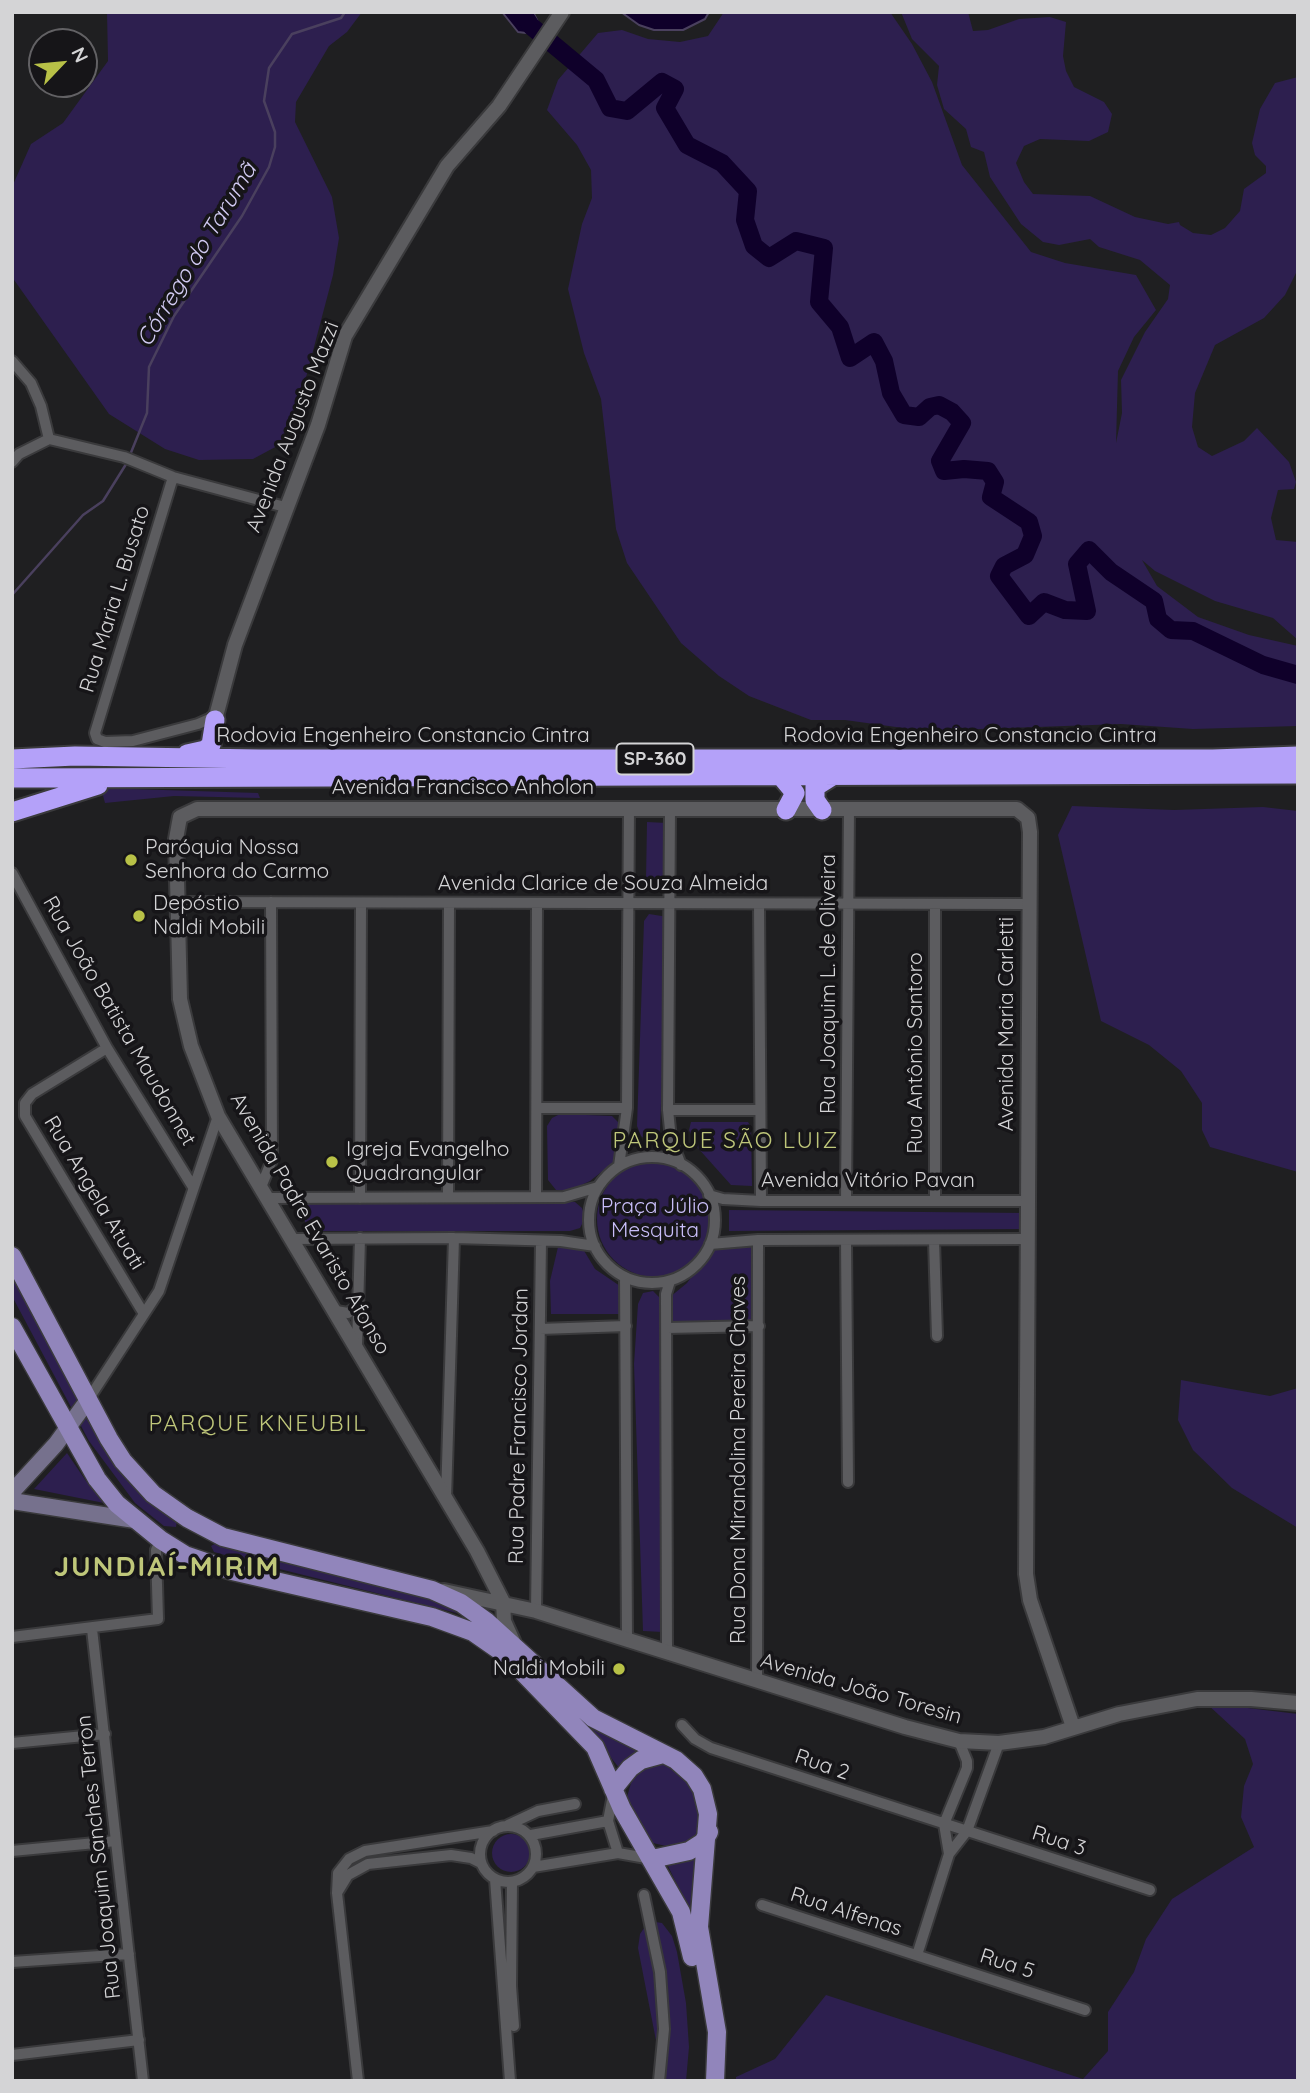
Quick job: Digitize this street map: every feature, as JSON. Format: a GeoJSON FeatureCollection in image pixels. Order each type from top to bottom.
{"type":"FeatureCollection","features":[{"type":"Feature","properties":{"kind":"highway"},"geometry":{"type":"LineString","coordinates":[[153,757],[205,750],[211,745],[215,718]]}},
{"type":"Feature","properties":{"kind":"highway"},"geometry":{"type":"LineString","coordinates":[[215,718],[221,739],[232,750],[259,759]]}},
{"type":"Feature","properties":{"kind":"highway","name":"Rodovia Engenheiro Constancio Cintra"},"geometry":{"type":"LineString","coordinates":[[12,759],[75,756],[259,759],[1213,759],[1298,756]]}},
{"type":"Feature","properties":{"kind":"highway","name":"Rodovia Engenheiro Constancio Cintra"},"geometry":{"type":"LineString","coordinates":[[12,778],[1298,774]]}},
{"type":"Feature","properties":{"kind":"highway"},"geometry":{"type":"LineString","coordinates":[[780,775],[795,793],[786,810]]}},
{"type":"Feature","properties":{"kind":"highway"},"geometry":{"type":"LineString","coordinates":[[822,810],[815,800],[815,787],[834,775]]}},
{"type":"Feature","properties":{"kind":"highway"},"geometry":{"type":"LineString","coordinates":[[12,812],[53,797],[124,778]]}},
{"type":"Feature","properties":{"kind":"main road"},"geometry":{"type":"LineString","coordinates":[[12,1256],[109,1439],[140,1481],[187,1518],[222,1537],[432,1590],[478,1615],[593,1718],[685,1767],[698,1782],[707,1803],[709,1830],[699,1927],[717,2032],[715,2081]]}},
{"type":"Feature","properties":{"kind":"main road"},"geometry":{"type":"LineString","coordinates":[[12,1265],[29,1289]]}},
{"type":"Feature","properties":{"kind":"main road"},"geometry":{"type":"LineString","coordinates":[[12,1327],[97,1479],[135,1520],[158,1538],[194,1559],[244,1574],[432,1617],[473,1632],[506,1655],[580,1730],[601,1759],[613,1789],[681,1912],[687,1930],[704,2025],[702,2081]]}},
{"type":"Feature","properties":{"kind":"main road"},"geometry":{"type":"LineString","coordinates":[[12,1492],[88,1400]]}},
{"type":"Feature","properties":{"kind":"main road"},"geometry":{"type":"LineString","coordinates":[[12,1501],[135,1520]]}},
{"type":"Feature","properties":{"kind":"main road"},"geometry":{"type":"LineString","coordinates":[[158,1538],[179,1534],[185,1529],[187,1518]]}},
{"type":"Feature","properties":{"kind":"main road"},"geometry":{"type":"LineString","coordinates":[[194,1559],[202,1545],[222,1537]]}},
{"type":"Feature","properties":{"kind":"main road"},"geometry":{"type":"LineString","coordinates":[[613,1789],[630,1768],[641,1760],[663,1754]]}},
{"type":"Feature","properties":{"kind":"main road"},"geometry":{"type":"LineString","coordinates":[[652,1858],[678,1855],[698,1847],[709,1830]]}},
{"type":"Feature","properties":{"kind":"street","name":"Avenida Augusto Mazzi"},"geometry":{"type":"LineString","coordinates":[[215,718],[235,645],[318,425],[345,336],[447,166],[499,106],[562,12]]}},
{"type":"Feature","properties":{"kind":"street"},"geometry":{"type":"LineString","coordinates":[[12,361],[31,383],[41,406],[49,439]]}},
{"type":"Feature","properties":{"kind":"street"},"geometry":{"type":"LineString","coordinates":[[12,462],[19,454],[49,439],[129,458],[173,477],[285,508]]}},
{"type":"Feature","properties":{"kind":"street","name":"Rua Maria L. Busato"},"geometry":{"type":"LineString","coordinates":[[173,477],[95,733],[97,739],[105,742],[133,741],[215,718]]}},
{"type":"Feature","properties":{"kind":"street"},"geometry":{"type":"LineString","coordinates":[[619,1166],[628,1108],[629,808]]}},
{"type":"Feature","properties":{"kind":"street","name":"Avenida Francisco Anholon"},"geometry":{"type":"LineString","coordinates":[[197,809],[1007,808],[1022,811]]}},
{"type":"Feature","properties":{"kind":"street","name":"Avenida Padre Evaristo Afonso"},"geometry":{"type":"LineString","coordinates":[[197,809],[184,813],[176,827],[180,999],[184,1023],[218,1116],[358,1347],[446,1499],[503,1602],[506,1628],[517,1648]]}},
{"type":"Feature","properties":{"kind":"street"},"geometry":{"type":"LineString","coordinates":[[670,809],[668,1110],[671,1139],[681,1165]]}},
{"type":"Feature","properties":{"kind":"street","name":"Rua Joaquim L. de Oliveira"},"geometry":{"type":"LineString","coordinates":[[846,1200],[849,809]]}},
{"type":"Feature","properties":{"kind":"street","name":"Avenida Maria Carletti"},"geometry":{"type":"LineString","coordinates":[[1022,811],[1028,818],[1030,832],[1026,1574],[1030,1600],[1073,1727]]}},
{"type":"Feature","properties":{"kind":"street","name":"Rua João Batista Maudonnet"},"geometry":{"type":"LineString","coordinates":[[12,873],[107,1048],[193,1187]]}},
{"type":"Feature","properties":{"kind":"street","name":"Avenida Clarice de Souza Almeida"},"geometry":{"type":"LineString","coordinates":[[177,902],[1028,904]]}},
{"type":"Feature","properties":{"kind":"street"},"geometry":{"type":"LineString","coordinates":[[271,902],[272,1160],[265,1193],[360,1198],[564,1197],[598,1187]]}},
{"type":"Feature","properties":{"kind":"street"},"geometry":{"type":"LineString","coordinates":[[360,1198],[361,903]]}},
{"type":"Feature","properties":{"kind":"street"},"geometry":{"type":"LineString","coordinates":[[448,1197],[449,903]]}},
{"type":"Feature","properties":{"kind":"street"},"geometry":{"type":"LineString","coordinates":[[536,1197],[537,903]]}},
{"type":"Feature","properties":{"kind":"street"},"geometry":{"type":"LineString","coordinates":[[759,904],[761,1201]]}},
{"type":"Feature","properties":{"kind":"street","name":"Rua Antônio Santoro"},"geometry":{"type":"LineString","coordinates":[[934,905],[935,1200]]}},
{"type":"Feature","properties":{"kind":"street","name":"Rua Angela Atuati"},"geometry":{"type":"LineString","coordinates":[[107,1048],[32,1094],[24,1109],[29,1124],[144,1314]]}},
{"type":"Feature","properties":{"kind":"street"},"geometry":{"type":"LineString","coordinates":[[537,1108],[628,1108]]}},
{"type":"Feature","properties":{"kind":"street"},"geometry":{"type":"LineString","coordinates":[[668,1110],[760,1110]]}},
{"type":"Feature","properties":{"kind":"street"},"geometry":{"type":"LineString","coordinates":[[88,1400],[159,1291],[218,1116]]}},
{"type":"Feature","properties":{"kind":"street"},"geometry":{"type":"LineString","coordinates":[[656,1157],[681,1165],[698,1177],[709,1195],[715,1220],[710,1244],[701,1260],[687,1273],[670,1280],[653,1283],[625,1277],[607,1264],[595,1246],[589,1217],[598,1187],[619,1166],[656,1157]]}},
{"type":"Feature","properties":{"kind":"street","name":"Avenida Vitório Pavan"},"geometry":{"type":"LineString","coordinates":[[709,1195],[723,1199],[761,1201],[1028,1201]]}},
{"type":"Feature","properties":{"kind":"street"},"geometry":{"type":"LineString","coordinates":[[358,1347],[360,1238]]}},
{"type":"Feature","properties":{"kind":"street"},"geometry":{"type":"LineString","coordinates":[[292,1239],[454,1238],[595,1246]]}},
{"type":"Feature","properties":{"kind":"street"},"geometry":{"type":"LineString","coordinates":[[446,1499],[454,1238]]}},
{"type":"Feature","properties":{"kind":"street"},"geometry":{"type":"LineString","coordinates":[[710,1244],[758,1240],[1028,1239]]}},
{"type":"Feature","properties":{"kind":"street","name":"Rua Dona Mirandolina Pereira Chaves"},"geometry":{"type":"LineString","coordinates":[[757,1681],[758,1240]]}},
{"type":"Feature","properties":{"kind":"street"},"geometry":{"type":"LineString","coordinates":[[846,1240],[848,1482]]}},
{"type":"Feature","properties":{"kind":"street"},"geometry":{"type":"LineString","coordinates":[[934,1240],[937,1336]]}},
{"type":"Feature","properties":{"kind":"street","name":"Rua Padre Francisco Jordan"},"geometry":{"type":"LineString","coordinates":[[536,1611],[541,1241]]}},
{"type":"Feature","properties":{"kind":"street"},"geometry":{"type":"LineString","coordinates":[[625,1277],[626,1640]]}},
{"type":"Feature","properties":{"kind":"street"},"geometry":{"type":"LineString","coordinates":[[667,1653],[666,1294],[670,1280]]}},
{"type":"Feature","properties":{"kind":"street"},"geometry":{"type":"LineString","coordinates":[[336,1311],[348,1313],[359,1305]]}},
{"type":"Feature","properties":{"kind":"street"},"geometry":{"type":"LineString","coordinates":[[540,1329],[626,1326]]}},
{"type":"Feature","properties":{"kind":"street"},"geometry":{"type":"LineString","coordinates":[[667,1328],[759,1326]]}},
{"type":"Feature","properties":{"kind":"street"},"geometry":{"type":"LineString","coordinates":[[12,1637],[158,1619],[158,1538]]}},
{"type":"Feature","properties":{"kind":"street","name":"Avenida João Toresin"},"geometry":{"type":"LineString","coordinates":[[432,1590],[503,1602],[536,1611],[959,1741],[999,1742],[1044,1737],[1119,1714],[1197,1699],[1251,1699],[1298,1703]]}},
{"type":"Feature","properties":{"kind":"street","name":"Rua Joaquim Sanches Terron"},"geometry":{"type":"LineString","coordinates":[[92,1629],[143,2081]]}},
{"type":"Feature","properties":{"kind":"street","name":"Rua 2"},"geometry":{"type":"LineString","coordinates":[[682,1725],[695,1739],[711,1748],[962,1829]]}},
{"type":"Feature","properties":{"kind":"street"},"geometry":{"type":"LineString","coordinates":[[12,1743],[105,1734]]}},
{"type":"Feature","properties":{"kind":"street"},"geometry":{"type":"LineString","coordinates":[[949,1854],[944,1824],[967,1761],[959,1741]]}},
{"type":"Feature","properties":{"kind":"street"},"geometry":{"type":"LineString","coordinates":[[917,1955],[949,1854],[999,1742]]}},
{"type":"Feature","properties":{"kind":"street"},"geometry":{"type":"LineString","coordinates":[[963,1778],[982,1783]]}},
{"type":"Feature","properties":{"kind":"street"},"geometry":{"type":"LineString","coordinates":[[613,1789],[608,1821],[618,1853]]}},
{"type":"Feature","properties":{"kind":"street"},"geometry":{"type":"LineString","coordinates":[[358,2081],[337,1892],[338,1873],[343,1866],[365,1851],[493,1831],[538,1811],[575,1804]]}},
{"type":"Feature","properties":{"kind":"street"},"geometry":{"type":"LineString","coordinates":[[505,1827],[515,1827],[531,1835],[608,1821]]}},
{"type":"Feature","properties":{"kind":"street","name":"Rua 3"},"geometry":{"type":"LineString","coordinates":[[962,1829],[1150,1890]]}},
{"type":"Feature","properties":{"kind":"street"},"geometry":{"type":"LineString","coordinates":[[481,1863],[481,1845],[493,1831]]}},
{"type":"Feature","properties":{"kind":"street"},"geometry":{"type":"LineString","coordinates":[[495,1879],[512,1882],[524,1877],[533,1867],[537,1852],[531,1835]]}},
{"type":"Feature","properties":{"kind":"street"},"geometry":{"type":"LineString","coordinates":[[12,1851],[116,1841]]}},
{"type":"Feature","properties":{"kind":"street"},"geometry":{"type":"LineString","coordinates":[[533,1867],[618,1853],[652,1858]]}},
{"type":"Feature","properties":{"kind":"street"},"geometry":{"type":"LineString","coordinates":[[337,1892],[348,1875],[368,1864],[451,1856],[471,1858],[481,1863],[495,1879],[510,2081]]}},
{"type":"Feature","properties":{"kind":"street"},"geometry":{"type":"LineString","coordinates":[[512,1882],[511,1986],[517,2081]]}},
{"type":"Feature","properties":{"kind":"street"},"geometry":{"type":"LineString","coordinates":[[644,1895],[660,1972],[664,2029],[659,2081]]}},
{"type":"Feature","properties":{"kind":"street","name":"Rua Alfenas"},"geometry":{"type":"LineString","coordinates":[[762,1905],[917,1955]]}},
{"type":"Feature","properties":{"kind":"street"},"geometry":{"type":"LineString","coordinates":[[12,1962],[129,1954]]}},
{"type":"Feature","properties":{"kind":"street","name":"Rua 5"},"geometry":{"type":"LineString","coordinates":[[917,1955],[1085,2010]]}},
{"type":"Feature","properties":{"kind":"street"},"geometry":{"type":"LineString","coordinates":[[12,2055],[139,2040]]}},
{"type":"Feature","properties":{"kind":"green space"},"geometry":{"type":"Polygon","coordinates":[[[107,12],[362,12],[347,32],[329,46],[296,102],[295,122],[332,197],[339,238],[333,275],[299,404],[279,445],[253,459],[199,460],[165,449],[109,414],[12,277],[12,187],[31,144],[63,123],[81,98],[98,98],[98,75],[108,61],[107,12]]]}},
{"type":"Feature","properties":{"kind":"green space"},"geometry":{"type":"Polygon","coordinates":[[[724,12],[890,12],[912,44],[932,82],[962,165],[1031,252],[1065,263],[1136,275],[1156,310],[1134,337],[1118,371],[1116,443],[1122,413],[1121,380],[1145,332],[1168,299],[1170,285],[1140,260],[1099,247],[1090,239],[1059,245],[1043,242],[1021,224],[990,177],[984,152],[971,147],[966,129],[944,109],[937,85],[939,66],[912,39],[901,12],[968,12],[973,31],[988,30],[1019,19],[1050,17],[1066,22],[1063,56],[1066,71],[1074,87],[1104,102],[1112,114],[1108,132],[1089,141],[1040,139],[1024,146],[1016,163],[1024,182],[1033,194],[1090,196],[1135,217],[1168,224],[1179,222],[1193,233],[1211,235],[1225,228],[1240,211],[1244,189],[1266,173],[1266,166],[1255,155],[1252,143],[1260,109],[1275,83],[1298,77],[1298,269],[1285,295],[1264,318],[1215,345],[1195,393],[1192,427],[1198,447],[1212,456],[1244,441],[1257,428],[1289,462],[1296,482],[1294,489],[1278,490],[1271,518],[1276,540],[1298,542],[1298,640],[1273,618],[1215,601],[1155,571],[1142,560],[1157,586],[1198,617],[1249,635],[1298,646],[1298,726],[1193,729],[1121,724],[925,731],[845,720],[811,720],[749,696],[719,676],[681,643],[627,563],[616,529],[601,399],[584,353],[568,289],[582,224],[592,198],[591,170],[577,145],[547,110],[558,80],[598,33],[622,30],[648,39],[680,42],[708,36],[724,12]]]}},
{"type":"Feature","properties":{"kind":"green space"},"geometry":{"type":"Polygon","coordinates":[[[101,788],[258,793],[260,798],[174,796],[105,803],[101,788]]]}},
{"type":"Feature","properties":{"kind":"green space"},"geometry":{"type":"Polygon","coordinates":[[[1072,806],[1174,810],[1263,807],[1298,811],[1298,1172],[1210,1147],[1202,1130],[1202,1103],[1181,1071],[1149,1045],[1101,1021],[1058,835],[1072,806]]]}},
{"type":"Feature","properties":{"kind":"green space"},"geometry":{"type":"Polygon","coordinates":[[[647,822],[667,823],[666,884],[654,886],[646,880],[647,822]]]}},
{"type":"Feature","properties":{"kind":"green space"},"geometry":{"type":"Polygon","coordinates":[[[649,914],[668,917],[660,1130],[657,1141],[648,1142],[641,1136],[637,1126],[644,921],[649,914]]]}},
{"type":"Feature","properties":{"kind":"green space","name":"Praça Júlio Mesquita"},"geometry":{"type":"Polygon","coordinates":[[[560,1114],[612,1116],[621,1125],[619,1158],[590,1181],[569,1191],[556,1190],[548,1180],[547,1126],[552,1118],[560,1114]]]}},
{"type":"Feature","properties":{"kind":"green space","name":"Praça Júlio Mesquita"},"geometry":{"type":"Polygon","coordinates":[[[691,1122],[748,1122],[751,1127],[752,1186],[731,1185],[697,1147],[689,1130],[691,1122]]]}},
{"type":"Feature","properties":{"kind":"green space","name":"Praça Júlio Mesquita"},"geometry":{"type":"Polygon","coordinates":[[[655,1161],[677,1165],[696,1178],[709,1197],[713,1219],[709,1241],[696,1260],[677,1273],[655,1277],[633,1273],[614,1260],[601,1241],[597,1219],[601,1197],[614,1178],[633,1165],[655,1161]]]}},
{"type":"Feature","properties":{"kind":"green space"},"geometry":{"type":"Polygon","coordinates":[[[575,1202],[582,1208],[585,1218],[580,1228],[570,1231],[307,1231],[301,1204],[575,1202]]]}},
{"type":"Feature","properties":{"kind":"green space"},"geometry":{"type":"Polygon","coordinates":[[[729,1210],[1023,1213],[1022,1229],[729,1231],[729,1210]]]}},
{"type":"Feature","properties":{"kind":"green space","name":"Praça Júlio Mesquita"},"geometry":{"type":"Polygon","coordinates":[[[558,1247],[583,1249],[595,1269],[620,1286],[620,1314],[551,1314],[550,1281],[558,1247]]]}},
{"type":"Feature","properties":{"kind":"green space","name":"Praça Júlio Mesquita"},"geometry":{"type":"Polygon","coordinates":[[[752,1247],[754,1323],[670,1323],[670,1297],[687,1283],[711,1250],[752,1247]]]}},
{"type":"Feature","properties":{"kind":"green space"},"geometry":{"type":"Polygon","coordinates":[[[12,1275],[82,1408],[177,1519],[176,1527],[164,1526],[135,1503],[89,1441],[12,1296],[12,1275]]]}},
{"type":"Feature","properties":{"kind":"green space"},"geometry":{"type":"Polygon","coordinates":[[[653,1291],[663,1301],[663,1632],[643,1631],[634,1364],[638,1304],[643,1293],[653,1291]]]}},
{"type":"Feature","properties":{"kind":"green space"},"geometry":{"type":"Polygon","coordinates":[[[1181,1380],[1270,1396],[1298,1388],[1298,1528],[1232,1488],[1193,1450],[1178,1420],[1181,1380]]]}},
{"type":"Feature","properties":{"kind":"green space"},"geometry":{"type":"Polygon","coordinates":[[[67,1453],[86,1481],[109,1504],[34,1489],[67,1453]]]}},
{"type":"Feature","properties":{"kind":"green space"},"geometry":{"type":"Polygon","coordinates":[[[216,1543],[439,1600],[473,1617],[214,1552],[211,1546],[216,1543]]]}},
{"type":"Feature","properties":{"kind":"green space"},"geometry":{"type":"Polygon","coordinates":[[[1206,1703],[1298,1714],[1298,2081],[736,2081],[736,2077],[775,2059],[826,1995],[1083,2079],[1108,2051],[1108,2012],[1134,1972],[1146,1939],[1172,1899],[1254,1847],[1241,1817],[1244,1786],[1253,1764],[1245,1739],[1206,1703]]]}},
{"type":"Feature","properties":{"kind":"green space"},"geometry":{"type":"Polygon","coordinates":[[[581,1720],[645,1751],[620,1769],[581,1720]]]}},
{"type":"Feature","properties":{"kind":"green space"},"geometry":{"type":"Polygon","coordinates":[[[671,1763],[695,1788],[701,1828],[694,1841],[670,1847],[653,1843],[647,1838],[628,1806],[627,1797],[633,1776],[642,1768],[671,1763]]]}},
{"type":"Feature","properties":{"kind":"green space"},"geometry":{"type":"Polygon","coordinates":[[[511,1834],[524,1840],[530,1853],[524,1866],[511,1872],[498,1866],[492,1853],[498,1840],[511,1834]]]}},
{"type":"Feature","properties":{"kind":"green space"},"geometry":{"type":"Polygon","coordinates":[[[695,1855],[690,1911],[667,1864],[682,1863],[695,1855]]]}},
{"type":"Feature","properties":{"kind":"green space"},"geometry":{"type":"Polygon","coordinates":[[[649,1921],[662,1923],[672,1936],[677,1952],[686,2003],[689,2047],[686,2081],[657,2081],[660,2061],[638,1948],[640,1934],[649,1921]]]}},
{"type":"Feature","properties":{"kind":"shaded area"},"geometry":{"type":"Polygon","coordinates":[[[502,12],[533,12],[538,22],[526,33],[518,32],[502,12]]]}},
{"type":"Feature","properties":{"kind":"shaded area"},"geometry":{"type":"Polygon","coordinates":[[[621,12],[709,12],[705,19],[683,30],[654,30],[639,25],[621,12]]]}},
{"type":"Feature","properties":{"kind":"waterway","name":"Córrego do Tarumã"},"geometry":{"type":"LineString","coordinates":[[130,455],[147,413],[149,367],[174,316],[242,216],[269,167],[275,147],[275,132],[264,101],[269,68],[292,34],[341,18],[345,12]]}},
{"type":"Feature","properties":{"kind":"waterway"},"geometry":{"type":"LineString","coordinates":[[522,12],[531,26],[596,80],[610,108],[627,111],[662,82],[675,89],[665,108],[687,145],[722,163],[748,191],[745,220],[754,246],[769,258],[796,241],[824,248],[819,302],[840,327],[850,358],[874,342],[884,361],[891,393],[904,415],[919,417],[930,407],[939,405],[952,412],[962,423],[940,461],[944,471],[988,471],[995,482],[991,497],[1029,522],[1033,536],[1025,555],[1004,566],[999,576],[1029,616],[1044,602],[1065,610],[1087,611],[1077,564],[1089,550],[1111,572],[1154,601],[1158,619],[1171,630],[1193,631],[1263,665],[1298,675]]}},
{"type":"Feature","properties":{"kind":"waterway","name":"Córrego do Tarumã"},"geometry":{"type":"LineString","coordinates":[[12,595],[83,515],[103,501],[128,461]]}},
{"type":"Feature","properties":{"kind":"place","name":"Paróquia Nossa Senhora do Carmo"},"geometry":{"type":"Point","coordinates":[131,860]}},
{"type":"Feature","properties":{"kind":"place","name":"Depóstio Naldi Mobili"},"geometry":{"type":"Point","coordinates":[139,916]}},
{"type":"Feature","properties":{"kind":"place","name":"Igreja Evangelho Quadrangular"},"geometry":{"type":"Point","coordinates":[332,1162]}},
{"type":"Feature","properties":{"kind":"place","name":"Naldi Mobili"},"geometry":{"type":"Point","coordinates":[619,1669]}},
{"type":"Feature","properties":{"kind":"district","name":"PARQUE SÃO LUIZ"},"geometry":{"type":"Point","coordinates":[726,1141]}},
{"type":"Feature","properties":{"kind":"district","name":"PARQUE KNEUBIL"},"geometry":{"type":"Point","coordinates":[258,1424]}},
{"type":"Feature","properties":{"kind":"district","name":"JUNDIAÍ-MIRIM"},"geometry":{"type":"Point","coordinates":[167,1568]}}]}
